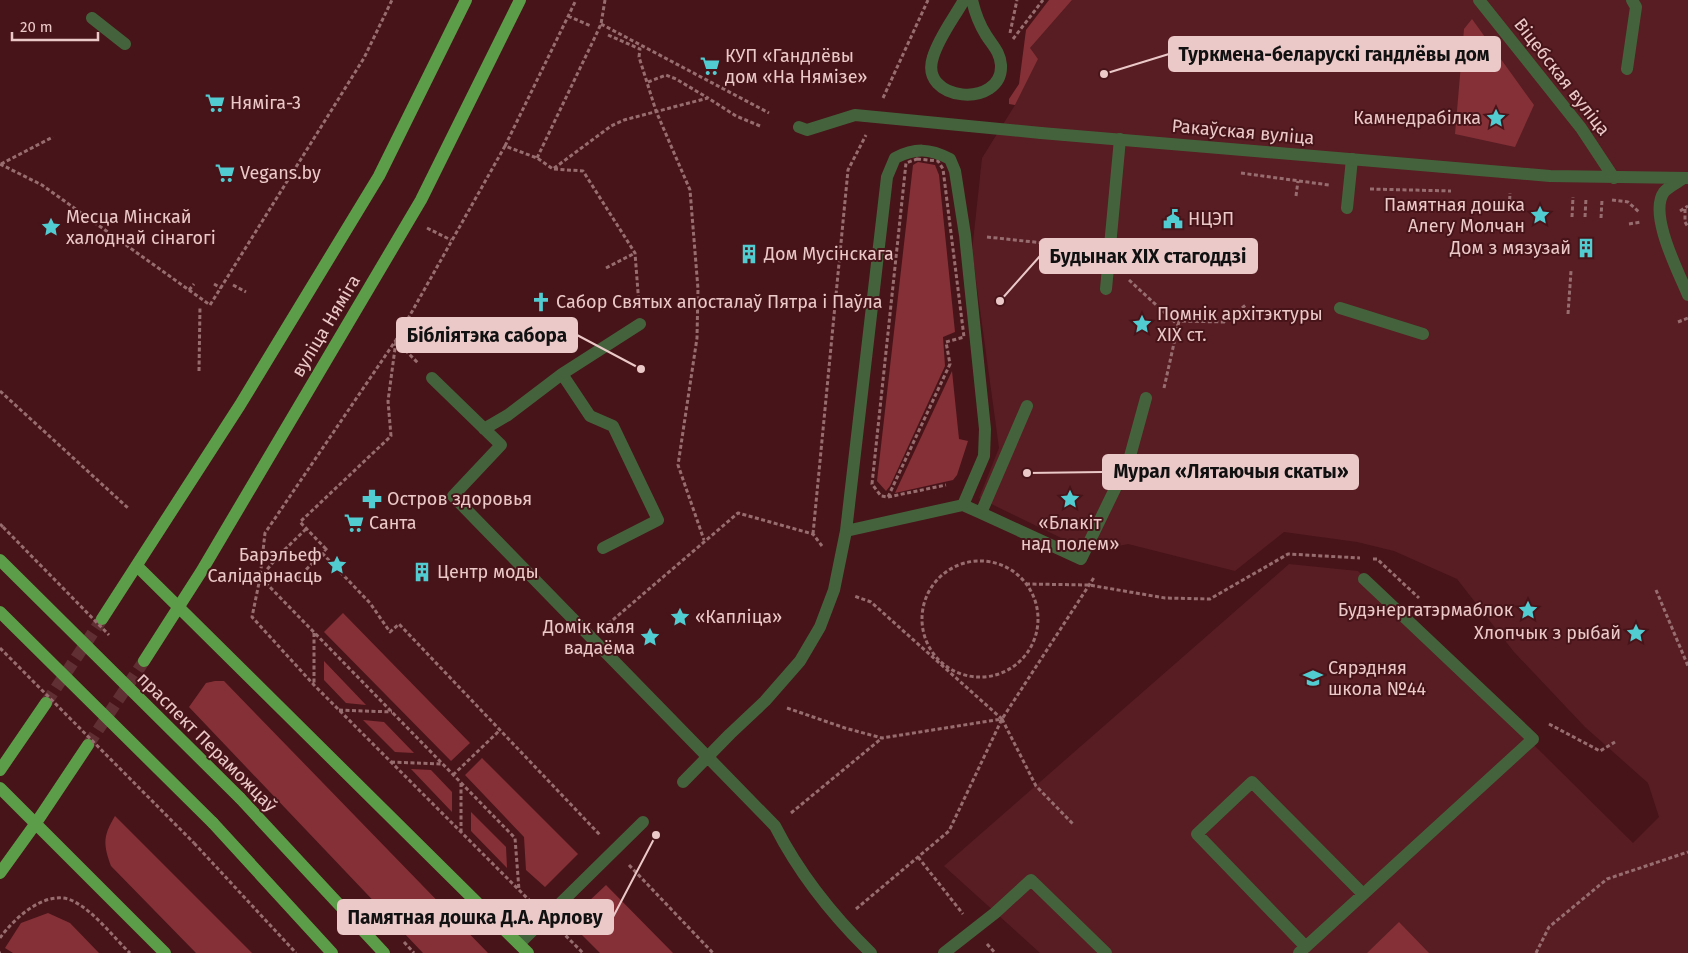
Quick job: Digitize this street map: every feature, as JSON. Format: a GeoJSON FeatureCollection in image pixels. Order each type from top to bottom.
{"type":"FeatureCollection","features":[{"type":"Feature","properties":{"kind":"main road","name":"вуліца Няміга"},"geometry":{"type":"LineString","coordinates":[[102,619],[138,566],[378,176],[466,0]]}},
{"type":"Feature","properties":{"kind":"main road","name":"вуліца Няміга"},"geometry":{"type":"LineString","coordinates":[[144,661],[179,608],[421,200],[520,0]]}},
{"type":"Feature","properties":{"kind":"main road","name":"праспект Пераможцаў"},"geometry":{"type":"LineString","coordinates":[[0,560],[240,798],[384,953]]}},
{"type":"Feature","properties":{"kind":"main road"},"geometry":{"type":"LineString","coordinates":[[138,566],[524,949]]}},
{"type":"Feature","properties":{"kind":"main road"},"geometry":{"type":"LineString","coordinates":[[0,612],[213,823],[332,953]]}},
{"type":"Feature","properties":{"kind":"main road"},"geometry":{"type":"LineString","coordinates":[[0,770],[46,703]]}},
{"type":"Feature","properties":{"kind":"main road"},"geometry":{"type":"LineString","coordinates":[[0,873],[36,824],[88,745]]}},
{"type":"Feature","properties":{"kind":"main road"},"geometry":{"type":"LineString","coordinates":[[0,788],[166,953]]}},
{"type":"Feature","properties":{"kind":"street"},"geometry":{"type":"LineString","coordinates":[[964,0],[932,59],[933,75],[940,88],[960,95],[979,94],[995,83],[1001,68],[998,50],[976,16],[972,0]]}},
{"type":"Feature","properties":{"kind":"street","name":"Віцебская вуліца"},"geometry":{"type":"LineString","coordinates":[[1479,0],[1581,128],[1614,178]]}},
{"type":"Feature","properties":{"kind":"street"},"geometry":{"type":"LineString","coordinates":[[1627,69],[1636,7],[1632,0]]}},
{"type":"Feature","properties":{"kind":"street"},"geometry":{"type":"LineString","coordinates":[[92,18],[125,44]]}},
{"type":"Feature","properties":{"kind":"street","name":"Ракаўская вуліца"},"geometry":{"type":"LineString","coordinates":[[799,127],[807,130],[856,115],[875,116],[1041,133],[1550,176],[1685,178]]}},
{"type":"Feature","properties":{"kind":"street"},"geometry":{"type":"LineString","coordinates":[[1106,290],[1120,139]]}},
{"type":"Feature","properties":{"kind":"street"},"geometry":{"type":"LineString","coordinates":[[683,782],[765,701],[800,661],[820,627],[834,590],[846,531],[887,177],[895,158],[911,150],[939,153],[950,159],[955,171],[965,235],[985,429],[984,456],[963,505]]}},
{"type":"Feature","properties":{"kind":"street"},"geometry":{"type":"LineString","coordinates":[[1348,208],[1352,159]]}},
{"type":"Feature","properties":{"kind":"street"},"geometry":{"type":"LineString","coordinates":[[1685,178],[1664,191],[1659,202],[1665,241],[1688,295]]}},
{"type":"Feature","properties":{"kind":"street"},"geometry":{"type":"LineString","coordinates":[[1340,308],[1423,334]]}},
{"type":"Feature","properties":{"kind":"street"},"geometry":{"type":"LineString","coordinates":[[484,429],[508,415],[562,374],[640,324]]}},
{"type":"Feature","properties":{"kind":"street"},"geometry":{"type":"LineString","coordinates":[[562,374],[590,416],[613,426],[658,520],[603,548]]}},
{"type":"Feature","properties":{"kind":"street"},"geometry":{"type":"LineString","coordinates":[[432,378],[501,445],[453,496],[775,826],[792,858],[840,922],[871,953]]}},
{"type":"Feature","properties":{"kind":"street"},"geometry":{"type":"LineString","coordinates":[[846,531],[963,505],[1081,559],[1129,460],[1146,398]]}},
{"type":"Feature","properties":{"kind":"street"},"geometry":{"type":"LineString","coordinates":[[981,513],[1027,406]]}},
{"type":"Feature","properties":{"kind":"street"},"geometry":{"type":"LineString","coordinates":[[1363,894],[1252,782],[1197,834],[1302,950],[1533,740],[1364,579]]}},
{"type":"Feature","properties":{"kind":"street"},"geometry":{"type":"LineString","coordinates":[[524,949],[546,917],[643,822]]}},
{"type":"Feature","properties":{"kind":"street"},"geometry":{"type":"LineString","coordinates":[[944,953],[975,929],[1031,880],[1106,953]]}},
{"type":"Feature","properties":{"kind":"path"},"geometry":{"type":"LineString","coordinates":[[0,164],[42,185],[210,306],[364,58],[392,0]]}},
{"type":"Feature","properties":{"kind":"path"},"geometry":{"type":"LineString","coordinates":[[576,0],[505,146],[396,340],[265,533],[260,578],[252,617],[314,685],[583,953]]}},
{"type":"Feature","properties":{"kind":"path"},"geometry":{"type":"LineString","coordinates":[[537,158],[601,24],[605,0]]}},
{"type":"Feature","properties":{"kind":"path"},"geometry":{"type":"LineString","coordinates":[[813,534],[848,170],[928,0]]}},
{"type":"Feature","properties":{"kind":"path"},"geometry":{"type":"LineString","coordinates":[[1013,38],[1010,33],[1017,0]]}},
{"type":"Feature","properties":{"kind":"path"},"geometry":{"type":"LineString","coordinates":[[568,16],[591,26]]}},
{"type":"Feature","properties":{"kind":"path"},"geometry":{"type":"LineString","coordinates":[[601,24],[769,113]]}},
{"type":"Feature","properties":{"kind":"path"},"geometry":{"type":"LineString","coordinates":[[608,34],[640,49],[639,57],[656,111],[690,190],[698,289],[697,338],[678,465],[704,540]]}},
{"type":"Feature","properties":{"kind":"path"},"geometry":{"type":"LineString","coordinates":[[648,82],[666,75],[676,79],[736,116],[760,126]]}},
{"type":"Feature","properties":{"kind":"path"},"geometry":{"type":"LineString","coordinates":[[553,169],[611,126],[624,120],[708,98]]}},
{"type":"Feature","properties":{"kind":"path"},"geometry":{"type":"LineString","coordinates":[[0,164],[53,137]]}},
{"type":"Feature","properties":{"kind":"path"},"geometry":{"type":"LineString","coordinates":[[505,146],[537,158],[553,169],[583,171],[635,253],[640,324]]}},
{"type":"Feature","properties":{"kind":"path"},"geometry":{"type":"LineString","coordinates":[[888,497],[950,364],[946,342],[964,337],[943,169],[938,162],[916,159],[906,163],[872,484],[881,496],[888,497],[955,483]]}},
{"type":"Feature","properties":{"kind":"path"},"geometry":{"type":"LineString","coordinates":[[1296,196],[1298,181]]}},
{"type":"Feature","properties":{"kind":"path"},"geometry":{"type":"LineString","coordinates":[[1509,213],[1510,192]]}},
{"type":"Feature","properties":{"kind":"path"},"geometry":{"type":"LineString","coordinates":[[1572,217],[1573,197]]}},
{"type":"Feature","properties":{"kind":"path"},"geometry":{"type":"LineString","coordinates":[[1585,217],[1586,198]]}},
{"type":"Feature","properties":{"kind":"path"},"geometry":{"type":"LineString","coordinates":[[1601,218],[1602,200]]}},
{"type":"Feature","properties":{"kind":"path"},"geometry":{"type":"LineString","coordinates":[[1685,209],[1685,222],[1688,227]]}},
{"type":"Feature","properties":{"kind":"path"},"geometry":{"type":"LineString","coordinates":[[951,234],[1110,250]]}},
{"type":"Feature","properties":{"kind":"path"},"geometry":{"type":"LineString","coordinates":[[606,268],[635,253]]}},
{"type":"Feature","properties":{"kind":"path"},"geometry":{"type":"LineString","coordinates":[[1568,314],[1571,271]]}},
{"type":"Feature","properties":{"kind":"path"},"geometry":{"type":"LineString","coordinates":[[1122,274],[1178,325]]}},
{"type":"Feature","properties":{"kind":"path"},"geometry":{"type":"LineString","coordinates":[[189,290],[194,284]]}},
{"type":"Feature","properties":{"kind":"path"},"geometry":{"type":"LineString","coordinates":[[214,284],[221,288]]}},
{"type":"Feature","properties":{"kind":"path"},"geometry":{"type":"LineString","coordinates":[[233,284],[246,292]]}},
{"type":"Feature","properties":{"kind":"path"},"geometry":{"type":"LineString","coordinates":[[1224,322],[1247,304]]}},
{"type":"Feature","properties":{"kind":"path"},"geometry":{"type":"LineString","coordinates":[[199,371],[200,306]]}},
{"type":"Feature","properties":{"kind":"path"},"geometry":{"type":"LineString","coordinates":[[1678,322],[1688,318]]}},
{"type":"Feature","properties":{"kind":"path"},"geometry":{"type":"LineString","coordinates":[[396,340],[432,378]]}},
{"type":"Feature","properties":{"kind":"path"},"geometry":{"type":"LineString","coordinates":[[260,578],[298,578],[327,548],[300,522],[391,436],[388,401],[396,340]]}},
{"type":"Feature","properties":{"kind":"path"},"geometry":{"type":"LineString","coordinates":[[0,391],[128,508]]}},
{"type":"Feature","properties":{"kind":"path"},"geometry":{"type":"LineString","coordinates":[[260,578],[279,555],[306,529]]}},
{"type":"Feature","properties":{"kind":"path"},"geometry":{"type":"LineString","coordinates":[[322,553],[370,603],[390,632],[399,624],[713,953]]}},
{"type":"Feature","properties":{"kind":"path"},"geometry":{"type":"LineString","coordinates":[[1026,584],[1036,604],[1037,627],[1030,648],[1015,665],[994,675],[972,676],[950,669],[933,654],[923,633],[922,611],[930,590],[945,573],[965,563],[988,562],[1009,569],[1026,584],[1089,585],[1164,598],[1210,599],[1288,554],[1378,559],[1421,600]]}},
{"type":"Feature","properties":{"kind":"path"},"geometry":{"type":"LineString","coordinates":[[260,578],[515,838],[519,890]]}},
{"type":"Feature","properties":{"kind":"path"},"geometry":{"type":"LineString","coordinates":[[1656,590],[1688,666]]}},
{"type":"Feature","properties":{"kind":"path"},"geometry":{"type":"LineString","coordinates":[[314,633],[314,685]]}},
{"type":"Feature","properties":{"kind":"path"},"geometry":{"type":"LineString","coordinates":[[0,648],[194,843],[296,953]]}},
{"type":"Feature","properties":{"kind":"path"},"geometry":{"type":"LineString","coordinates":[[339,710],[392,712]]}},
{"type":"Feature","properties":{"kind":"path"},"geometry":{"type":"LineString","coordinates":[[1543,718],[1550,725],[1600,751],[1615,742]]}},
{"type":"Feature","properties":{"kind":"path"},"geometry":{"type":"LineString","coordinates":[[840,922],[949,831],[1002,719],[1036,786],[1073,824]]}},
{"type":"Feature","properties":{"kind":"path"},"geometry":{"type":"LineString","coordinates":[[453,775],[500,730]]}},
{"type":"Feature","properties":{"kind":"path"},"geometry":{"type":"LineString","coordinates":[[775,826],[882,738]]}},
{"type":"Feature","properties":{"kind":"path"},"geometry":{"type":"LineString","coordinates":[[391,762],[443,764]]}},
{"type":"Feature","properties":{"kind":"path"},"geometry":{"type":"LineString","coordinates":[[461,783],[461,832]]}},
{"type":"Feature","properties":{"kind":"path"},"geometry":{"type":"LineString","coordinates":[[1536,953],[1550,928],[1607,879],[1688,852]]}},
{"type":"Feature","properties":{"kind":"path"},"geometry":{"type":"LineString","coordinates":[[918,858],[995,953]]}},
{"type":"Feature","properties":{"kind":"path"},"geometry":{"type":"LineString","coordinates":[[0,938],[12,921],[34,906],[59,897],[73,901],[87,911],[130,953]]}},
{"type":"Feature","properties":{"kind":"shaded area"},"geometry":{"type":"Polygon","coordinates":[[[1049,0],[1072,0],[1030,48],[1038,59],[1015,105],[1009,104],[1009,99],[1019,84],[1026,30],[1049,0]]]}},
{"type":"Feature","properties":{"kind":"shaded area"},"geometry":{"type":"Polygon","coordinates":[[[1072,0],[1688,0],[1688,953],[1040,953],[944,866],[1289,564],[1358,571],[1633,843],[1659,817],[1648,783],[1585,727],[1514,652],[1457,579],[1394,551],[1357,542],[1284,532],[1235,571],[1128,544],[1090,552],[979,498],[999,448],[972,251],[982,158],[1015,105],[1038,59],[1029,49],[1072,0]]]}},
{"type":"Feature","properties":{"kind":"shaded area"},"geometry":{"type":"Polygon","coordinates":[[[1472,19],[1534,105],[1515,147],[1455,134],[1464,29],[1472,19]]]}},
{"type":"Feature","properties":{"kind":"shaded area"},"geometry":{"type":"Polygon","coordinates":[[[918,162],[935,165],[939,175],[955,332],[943,337],[945,366],[886,491],[877,481],[913,165],[918,162]]]}},
{"type":"Feature","properties":{"kind":"shaded area"},"geometry":{"type":"Polygon","coordinates":[[[952,371],[959,439],[968,441],[957,475],[953,480],[895,493],[952,371]]]}},
{"type":"Feature","properties":{"kind":"shaded area"},"geometry":{"type":"Polygon","coordinates":[[[343,613],[470,743],[451,761],[324,632],[343,613]]]}},
{"type":"Feature","properties":{"kind":"shaded area"},"geometry":{"type":"Polygon","coordinates":[[[324,661],[366,705],[346,703],[324,680],[324,661]]]}},
{"type":"Feature","properties":{"kind":"shaded area"},"geometry":{"type":"Polygon","coordinates":[[[224,681],[488,953],[423,953],[189,707],[206,683],[224,681]]]}},
{"type":"Feature","properties":{"kind":"shaded area"},"geometry":{"type":"Polygon","coordinates":[[[363,720],[384,722],[414,753],[395,752],[363,720]]]}},
{"type":"Feature","properties":{"kind":"shaded area"},"geometry":{"type":"Polygon","coordinates":[[[482,758],[578,854],[545,887],[526,870],[524,837],[465,775],[482,758]]]}},
{"type":"Feature","properties":{"kind":"shaded area"},"geometry":{"type":"Polygon","coordinates":[[[411,769],[431,770],[452,792],[452,812],[411,769]]]}},
{"type":"Feature","properties":{"kind":"shaded area"},"geometry":{"type":"Polygon","coordinates":[[[471,812],[506,847],[507,868],[471,831],[471,812]]]}},
{"type":"Feature","properties":{"kind":"shaded area"},"geometry":{"type":"Polygon","coordinates":[[[115,816],[252,953],[196,953],[111,866],[106,846],[106,835],[115,816]]]}},
{"type":"Feature","properties":{"kind":"shaded area"},"geometry":{"type":"Polygon","coordinates":[[[606,885],[673,953],[600,953],[568,921],[606,885]]]}},
{"type":"Feature","properties":{"kind":"shaded area"},"geometry":{"type":"Polygon","coordinates":[[[48,913],[70,923],[99,953],[13,953],[5,948],[21,923],[48,913]]]}},
{"type":"Feature","properties":{"kind":"shaded area"},"geometry":{"type":"Polygon","coordinates":[[[1399,922],[1429,953],[1367,953],[1399,922]]]}},
{"type":"Feature","properties":{"kind":"tunnel"},"geometry":{"type":"LineString","coordinates":[[46,703],[102,619]]}},
{"type":"Feature","properties":{"kind":"tunnel"},"geometry":{"type":"LineString","coordinates":[[88,745],[144,661]]}},
{"type":"Feature","properties":{"kind":"place","name":"КУП «Гандлёвы дом «На Нямізе»"},"geometry":{"type":"Point","coordinates":[710,66]}},
{"type":"Feature","properties":{"kind":"place","name":"Туркмена-беларускі гандлёвы дом"},"geometry":{"type":"Point","coordinates":[1104,74]}},
{"type":"Feature","properties":{"kind":"place","name":"Няміга-3"},"geometry":{"type":"Point","coordinates":[215,103]}},
{"type":"Feature","properties":{"kind":"place","name":"Камнедрабілка"},"geometry":{"type":"Point","coordinates":[1496,118]}},
{"type":"Feature","properties":{"kind":"place","name":"Vegans.by"},"geometry":{"type":"Point","coordinates":[225,173]}},
{"type":"Feature","properties":{"kind":"place","name":"Памятная дошка Алегу Молчан"},"geometry":{"type":"Point","coordinates":[1540,215]}},
{"type":"Feature","properties":{"kind":"place","name":"НЦЭП"},"geometry":{"type":"Point","coordinates":[1173,219]}},
{"type":"Feature","properties":{"kind":"place","name":"Месца Мінскай халоднай сінагогі"},"geometry":{"type":"Point","coordinates":[51,227]}},
{"type":"Feature","properties":{"kind":"place","name":"Дом з мязузай"},"geometry":{"type":"Point","coordinates":[1586,248]}},
{"type":"Feature","properties":{"kind":"place","name":"Дом Мусінскага"},"geometry":{"type":"Point","coordinates":[749,254]}},
{"type":"Feature","properties":{"kind":"place","name":"Будынак XIX стагоддзі"},"geometry":{"type":"Point","coordinates":[1000,301]}},
{"type":"Feature","properties":{"kind":"place","name":"Сабор Святых апосталаў Пятра і Паўла"},"geometry":{"type":"Point","coordinates":[541,302]}},
{"type":"Feature","properties":{"kind":"place","name":"Помнік архітэктуры ХІХ ст."},"geometry":{"type":"Point","coordinates":[1142,324]}},
{"type":"Feature","properties":{"kind":"place","name":"Бібліятэка сабора"},"geometry":{"type":"Point","coordinates":[641,369]}},
{"type":"Feature","properties":{"kind":"place","name":"Мурал «Лятаючыя скаты»"},"geometry":{"type":"Point","coordinates":[1027,473]}},
{"type":"Feature","properties":{"kind":"place","name":"Остров здоровья"},"geometry":{"type":"Point","coordinates":[372,499]}},
{"type":"Feature","properties":{"kind":"place","name":"«Блакіт над полем»"},"geometry":{"type":"Point","coordinates":[1070,499]}},
{"type":"Feature","properties":{"kind":"place","name":"Санта"},"geometry":{"type":"Point","coordinates":[354,523]}},
{"type":"Feature","properties":{"kind":"place","name":"Барэльеф Салідарнасць"},"geometry":{"type":"Point","coordinates":[337,565]}},
{"type":"Feature","properties":{"kind":"place","name":"Центр моды"},"geometry":{"type":"Point","coordinates":[422,572]}},
{"type":"Feature","properties":{"kind":"place","name":"Будэнергатэрмаблок"},"geometry":{"type":"Point","coordinates":[1528,610]}},
{"type":"Feature","properties":{"kind":"place","name":"«Капліца»"},"geometry":{"type":"Point","coordinates":[680,617]}},
{"type":"Feature","properties":{"kind":"place","name":"Хлопчык з рыбай"},"geometry":{"type":"Point","coordinates":[1636,633]}},
{"type":"Feature","properties":{"kind":"place","name":"Домік каля вадаёма"},"geometry":{"type":"Point","coordinates":[650,637]}},
{"type":"Feature","properties":{"kind":"place","name":"Сярэдняя школа №44"},"geometry":{"type":"Point","coordinates":[1313,678]}},
{"type":"Feature","properties":{"kind":"place","name":"Памятная дошка Д.А. Арлову"},"geometry":{"type":"Point","coordinates":[656,835]}}]}
